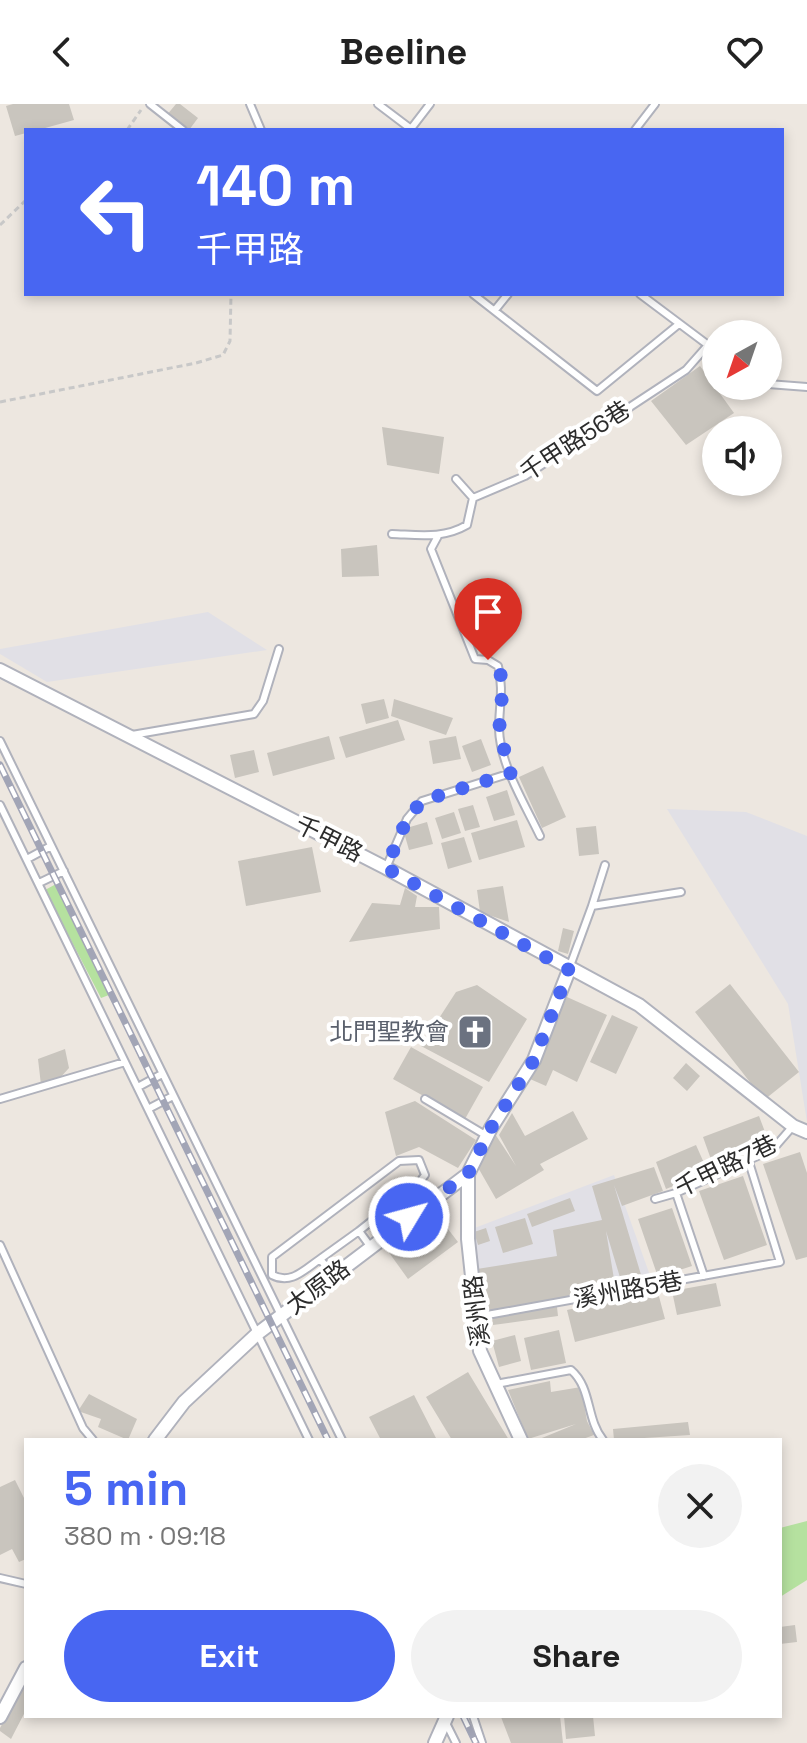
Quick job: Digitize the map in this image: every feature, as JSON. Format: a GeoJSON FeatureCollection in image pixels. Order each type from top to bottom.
{"type":"FeatureCollection","features":[{"type":"Feature","properties":{"kind":"street","name":"千甲路"},"geometry":{"type":"LineString","coordinates":[[0,670],[386,868],[569,970],[639,1005],[793,1126],[807,1132]]}},
{"type":"Feature","properties":{"kind":"street","name":"太原路"},"geometry":{"type":"LineString","coordinates":[[157,1438],[184,1402],[257,1334],[468,1174],[487,1136],[534,1060],[569,970]]}},
{"type":"Feature","properties":{"kind":"street","name":"溪州路"},"geometry":{"type":"LineString","coordinates":[[468,1174],[468,1239],[480,1351],[520,1438]]}},
{"type":"Feature","properties":{"kind":"street"},"geometry":{"type":"LineString","coordinates":[[0,1717],[24,1672]]}},
{"type":"Feature","properties":{"kind":"street"},"geometry":{"type":"LineString","coordinates":[[435,1743],[445,1718]]}},
{"type":"Feature","properties":{"kind":"lane"},"geometry":{"type":"LineString","coordinates":[[148,104],[180,128]]}},
{"type":"Feature","properties":{"kind":"lane"},"geometry":{"type":"LineString","coordinates":[[250,104],[260,128]]}},
{"type":"Feature","properties":{"kind":"lane"},"geometry":{"type":"LineString","coordinates":[[378,104],[408,128]]}},
{"type":"Feature","properties":{"kind":"lane"},"geometry":{"type":"LineString","coordinates":[[412,128],[430,104]]}},
{"type":"Feature","properties":{"kind":"lane"},"geometry":{"type":"LineString","coordinates":[[637,128],[655,104]]}},
{"type":"Feature","properties":{"kind":"lane"},"geometry":{"type":"LineString","coordinates":[[476,296],[597,391],[679,324]]}},
{"type":"Feature","properties":{"kind":"lane"},"geometry":{"type":"LineString","coordinates":[[495,310],[506,296]]}},
{"type":"Feature","properties":{"kind":"lane"},"geometry":{"type":"LineString","coordinates":[[643,296],[702,341]]}},
{"type":"Feature","properties":{"kind":"lane","name":"千甲路56巷"},"geometry":{"type":"LineString","coordinates":[[473,498],[525,476],[686,370],[702,352]]}},
{"type":"Feature","properties":{"kind":"lane"},"geometry":{"type":"LineString","coordinates":[[782,385],[807,387]]}},
{"type":"Feature","properties":{"kind":"lane"},"geometry":{"type":"LineString","coordinates":[[392,534],[451,535],[467,525],[473,498],[456,479]]}},
{"type":"Feature","properties":{"kind":"lane"},"geometry":{"type":"LineString","coordinates":[[438,536],[431,549],[475,659],[488,660],[498,666],[503,683],[499,732],[511,773],[540,836]]}},
{"type":"Feature","properties":{"kind":"lane"},"geometry":{"type":"LineString","coordinates":[[128,736],[254,714],[263,701],[279,649]]}},
{"type":"Feature","properties":{"kind":"lane"},"geometry":{"type":"LineString","coordinates":[[0,741],[341,1438]]}},
{"type":"Feature","properties":{"kind":"lane"},"geometry":{"type":"LineString","coordinates":[[386,868],[407,819],[422,801],[511,773]]}},
{"type":"Feature","properties":{"kind":"lane"},"geometry":{"type":"LineString","coordinates":[[0,805],[308,1438]]}},
{"type":"Feature","properties":{"kind":"lane"},"geometry":{"type":"LineString","coordinates":[[27,859],[51,846]]}},
{"type":"Feature","properties":{"kind":"lane"},"geometry":{"type":"LineString","coordinates":[[569,970],[605,865]]}},
{"type":"Feature","properties":{"kind":"lane"},"geometry":{"type":"LineString","coordinates":[[39,883],[64,871]]}},
{"type":"Feature","properties":{"kind":"lane"},"geometry":{"type":"LineString","coordinates":[[592,906],[681,892]]}},
{"type":"Feature","properties":{"kind":"lane"},"geometry":{"type":"LineString","coordinates":[[0,1099],[125,1062]]}},
{"type":"Feature","properties":{"kind":"lane"},"geometry":{"type":"LineString","coordinates":[[138,1087],[162,1074]]}},
{"type":"Feature","properties":{"kind":"lane"},"geometry":{"type":"LineString","coordinates":[[148,1109],[173,1096]]}},
{"type":"Feature","properties":{"kind":"lane"},"geometry":{"type":"LineString","coordinates":[[425,1099],[487,1136]]}},
{"type":"Feature","properties":{"kind":"lane","name":"千甲路7巷"},"geometry":{"type":"LineString","coordinates":[[655,1199],[676,1193],[773,1149],[793,1126]]}},
{"type":"Feature","properties":{"kind":"lane","name":"溪州路5巷"},"geometry":{"type":"LineString","coordinates":[[476,1317],[780,1262],[748,1159]]}},
{"type":"Feature","properties":{"kind":"lane"},"geometry":{"type":"LineString","coordinates":[[419,1160],[425,1175],[418,1184],[359,1231],[289,1280],[272,1275],[272,1257],[399,1161],[419,1160]]}},
{"type":"Feature","properties":{"kind":"lane"},"geometry":{"type":"LineString","coordinates":[[676,1193],[704,1276]]}},
{"type":"Feature","properties":{"kind":"lane"},"geometry":{"type":"LineString","coordinates":[[359,1231],[370,1246]]}},
{"type":"Feature","properties":{"kind":"lane"},"geometry":{"type":"LineString","coordinates":[[0,1245],[70,1401],[91,1438]]}},
{"type":"Feature","properties":{"kind":"lane"},"geometry":{"type":"LineString","coordinates":[[320,1259],[333,1275]]}},
{"type":"Feature","properties":{"kind":"lane"},"geometry":{"type":"LineString","coordinates":[[493,1385],[571,1370],[582,1380],[602,1438]]}},
{"type":"Feature","properties":{"kind":"lane"},"geometry":{"type":"LineString","coordinates":[[0,1578],[24,1584]]}},
{"type":"Feature","properties":{"kind":"lane"},"geometry":{"type":"LineString","coordinates":[[445,1718],[456,1743]]}},
{"type":"Feature","properties":{"kind":"lane"},"geometry":{"type":"LineString","coordinates":[[474,1718],[482,1743]]}},
{"type":"Feature","properties":{"kind":"path"},"geometry":{"type":"LineString","coordinates":[[129,128],[148,104]]}},
{"type":"Feature","properties":{"kind":"path"},"geometry":{"type":"LineString","coordinates":[[0,225],[24,202]]}},
{"type":"Feature","properties":{"kind":"path"},"geometry":{"type":"LineString","coordinates":[[0,402],[223,355],[230,341],[231,296]]}},
{"type":"Feature","properties":{"kind":"shaded area"},"geometry":{"type":"Polygon","coordinates":[[[208,612],[267,650],[47,682],[0,654],[0,649],[208,612]]]}},
{"type":"Feature","properties":{"kind":"shaded area"},"geometry":{"type":"Polygon","coordinates":[[[667,809],[746,812],[807,836],[807,1122],[788,1004],[667,809]]]}},
{"type":"Feature","properties":{"kind":"shaded area"},"geometry":{"type":"Polygon","coordinates":[[[614,1175],[652,1281],[483,1314],[472,1229],[614,1175]]]}},
{"type":"Feature","properties":{"kind":"green space"},"geometry":{"type":"Polygon","coordinates":[[[58,883],[109,995],[101,998],[45,890],[58,883]]]}},
{"type":"Feature","properties":{"kind":"green space"},"geometry":{"type":"Polygon","coordinates":[[[807,1521],[807,1580],[782,1596],[782,1527],[807,1521]]]}},
{"type":"Feature","properties":{"kind":"building"},"geometry":{"type":"Polygon","coordinates":[[[69,104],[74,120],[45,128],[24,128],[24,134],[15,136],[6,106],[69,104]]]}},
{"type":"Feature","properties":{"kind":"building"},"geometry":{"type":"Polygon","coordinates":[[[176,104],[180,104],[198,118],[190,128],[181,128],[166,116],[176,104]]]}},
{"type":"Feature","properties":{"kind":"building"},"geometry":{"type":"Polygon","coordinates":[[[700,366],[702,400],[725,400],[734,413],[730,416],[702,416],[702,434],[686,445],[651,401],[700,366]]]}},
{"type":"Feature","properties":{"kind":"building"},"geometry":{"type":"Polygon","coordinates":[[[382,427],[444,437],[439,474],[387,465],[382,427]]]}},
{"type":"Feature","properties":{"kind":"building"},"geometry":{"type":"Polygon","coordinates":[[[377,545],[379,576],[342,577],[341,549],[377,545]]]}},
{"type":"Feature","properties":{"kind":"building"},"geometry":{"type":"Polygon","coordinates":[[[384,699],[389,718],[366,724],[361,704],[384,699]]]}},
{"type":"Feature","properties":{"kind":"building"},"geometry":{"type":"Polygon","coordinates":[[[394,699],[453,718],[446,735],[391,716],[394,699]]]}},
{"type":"Feature","properties":{"kind":"building"},"geometry":{"type":"Polygon","coordinates":[[[398,720],[405,740],[346,758],[339,737],[398,720]]]}},
{"type":"Feature","properties":{"kind":"building"},"geometry":{"type":"Polygon","coordinates":[[[329,736],[335,759],[273,776],[267,753],[329,736]]]}},
{"type":"Feature","properties":{"kind":"building"},"geometry":{"type":"Polygon","coordinates":[[[456,736],[461,759],[433,764],[429,741],[456,736]]]}},
{"type":"Feature","properties":{"kind":"building"},"geometry":{"type":"Polygon","coordinates":[[[481,739],[491,765],[472,772],[462,746],[481,739]]]}},
{"type":"Feature","properties":{"kind":"building"},"geometry":{"type":"Polygon","coordinates":[[[254,750],[259,772],[235,778],[230,755],[254,750]]]}},
{"type":"Feature","properties":{"kind":"building"},"geometry":{"type":"Polygon","coordinates":[[[543,766],[566,817],[542,828],[519,777],[543,766]]]}},
{"type":"Feature","properties":{"kind":"building"},"geometry":{"type":"Polygon","coordinates":[[[507,790],[515,815],[494,821],[486,797],[507,790]]]}},
{"type":"Feature","properties":{"kind":"building"},"geometry":{"type":"Polygon","coordinates":[[[473,805],[480,827],[465,831],[458,809],[473,805]]]}},
{"type":"Feature","properties":{"kind":"building"},"geometry":{"type":"Polygon","coordinates":[[[454,812],[461,833],[442,839],[435,818],[454,812]]]}},
{"type":"Feature","properties":{"kind":"building"},"geometry":{"type":"Polygon","coordinates":[[[517,820],[525,847],[479,860],[471,833],[517,820]]]}},
{"type":"Feature","properties":{"kind":"building"},"geometry":{"type":"Polygon","coordinates":[[[427,822],[433,844],[409,850],[403,829],[427,822]]]}},
{"type":"Feature","properties":{"kind":"building"},"geometry":{"type":"Polygon","coordinates":[[[596,826],[599,854],[579,856],[576,828],[596,826]]]}},
{"type":"Feature","properties":{"kind":"building"},"geometry":{"type":"Polygon","coordinates":[[[464,837],[472,862],[448,869],[441,843],[464,837]]]}},
{"type":"Feature","properties":{"kind":"building"},"geometry":{"type":"Polygon","coordinates":[[[312,847],[321,892],[246,906],[238,861],[312,847]]]}},
{"type":"Feature","properties":{"kind":"building"},"geometry":{"type":"Polygon","coordinates":[[[503,886],[509,922],[480,912],[477,890],[503,886]]]}},
{"type":"Feature","properties":{"kind":"building"},"geometry":{"type":"Polygon","coordinates":[[[405,888],[417,896],[415,907],[439,907],[440,929],[349,942],[372,903],[400,905],[405,888]]]}},
{"type":"Feature","properties":{"kind":"building"},"geometry":{"type":"Polygon","coordinates":[[[563,928],[574,931],[568,954],[558,951],[563,928]]]}},
{"type":"Feature","properties":{"kind":"building"},"geometry":{"type":"Polygon","coordinates":[[[730,984],[799,1072],[764,1100],[695,1012],[730,984]]]}},
{"type":"Feature","properties":{"kind":"building","name":"北門聖教會"},"geometry":{"type":"Polygon","coordinates":[[[477,985],[527,1019],[489,1082],[421,1046],[456,992],[477,985]]]}},
{"type":"Feature","properties":{"kind":"building"},"geometry":{"type":"Polygon","coordinates":[[[567,997],[607,1015],[577,1082],[553,1070],[546,1086],[530,1079],[567,997]]]}},
{"type":"Feature","properties":{"kind":"building"},"geometry":{"type":"Polygon","coordinates":[[[612,1015],[638,1027],[616,1074],[590,1062],[612,1015]]]}},
{"type":"Feature","properties":{"kind":"building"},"geometry":{"type":"Polygon","coordinates":[[[411,1047],[483,1087],[465,1119],[393,1079],[411,1047]]]}},
{"type":"Feature","properties":{"kind":"building"},"geometry":{"type":"Polygon","coordinates":[[[65,1049],[69,1068],[59,1079],[41,1085],[38,1059],[65,1049]]]}},
{"type":"Feature","properties":{"kind":"building"},"geometry":{"type":"Polygon","coordinates":[[[686,1063],[700,1076],[687,1091],[673,1078],[686,1063]]]}},
{"type":"Feature","properties":{"kind":"building"},"geometry":{"type":"Polygon","coordinates":[[[415,1101],[476,1140],[458,1168],[419,1147],[396,1156],[385,1112],[415,1101]]]}},
{"type":"Feature","properties":{"kind":"building"},"geometry":{"type":"Polygon","coordinates":[[[573,1111],[588,1139],[540,1164],[544,1170],[496,1199],[476,1164],[495,1134],[516,1166],[499,1135],[512,1113],[525,1136],[573,1111]]]}},
{"type":"Feature","properties":{"kind":"building"},"geometry":{"type":"Polygon","coordinates":[[[759,1116],[770,1145],[713,1165],[703,1137],[759,1116]]]}},
{"type":"Feature","properties":{"kind":"building"},"geometry":{"type":"Polygon","coordinates":[[[696,1145],[708,1172],[666,1189],[656,1162],[696,1145]]]}},
{"type":"Feature","properties":{"kind":"building"},"geometry":{"type":"Polygon","coordinates":[[[800,1152],[807,1173],[807,1257],[796,1260],[763,1164],[800,1152]]]}},
{"type":"Feature","properties":{"kind":"building"},"geometry":{"type":"Polygon","coordinates":[[[654,1167],[663,1191],[622,1206],[614,1185],[642,1278],[622,1284],[606,1231],[616,1291],[485,1313],[477,1269],[557,1256],[553,1230],[602,1220],[592,1186],[654,1167]]]}},
{"type":"Feature","properties":{"kind":"building"},"geometry":{"type":"Polygon","coordinates":[[[743,1176],[767,1245],[724,1260],[699,1191],[743,1176]]]}},
{"type":"Feature","properties":{"kind":"building"},"geometry":{"type":"Polygon","coordinates":[[[570,1198],[575,1211],[532,1227],[527,1214],[570,1198]]]}},
{"type":"Feature","properties":{"kind":"building"},"geometry":{"type":"Polygon","coordinates":[[[672,1208],[692,1266],[658,1277],[638,1219],[672,1208]]]}},
{"type":"Feature","properties":{"kind":"building"},"geometry":{"type":"Polygon","coordinates":[[[434,1211],[458,1242],[408,1279],[385,1247],[434,1211]]]}},
{"type":"Feature","properties":{"kind":"building"},"geometry":{"type":"Polygon","coordinates":[[[525,1218],[533,1244],[503,1253],[495,1227],[525,1218]]]}},
{"type":"Feature","properties":{"kind":"building"},"geometry":{"type":"Polygon","coordinates":[[[486,1228],[490,1241],[478,1245],[474,1232],[486,1228]]]}},
{"type":"Feature","properties":{"kind":"building"},"geometry":{"type":"Polygon","coordinates":[[[716,1283],[721,1306],[677,1315],[672,1291],[716,1283]]]}},
{"type":"Feature","properties":{"kind":"building"},"geometry":{"type":"Polygon","coordinates":[[[657,1289],[665,1319],[575,1342],[567,1310],[657,1289]]]}},
{"type":"Feature","properties":{"kind":"building"},"geometry":{"type":"Polygon","coordinates":[[[557,1307],[558,1316],[493,1325],[492,1316],[557,1307]]]}},
{"type":"Feature","properties":{"kind":"building"},"geometry":{"type":"Polygon","coordinates":[[[559,1330],[566,1363],[531,1370],[524,1338],[559,1330]]]}},
{"type":"Feature","properties":{"kind":"building"},"geometry":{"type":"Polygon","coordinates":[[[515,1335],[521,1361],[499,1367],[492,1341],[515,1335]]]}},
{"type":"Feature","properties":{"kind":"building"},"geometry":{"type":"Polygon","coordinates":[[[468,1372],[508,1438],[451,1438],[426,1397],[468,1372]]]}},
{"type":"Feature","properties":{"kind":"building"},"geometry":{"type":"Polygon","coordinates":[[[550,1381],[551,1392],[581,1387],[587,1421],[594,1435],[586,1438],[542,1438],[576,1424],[528,1438],[508,1390],[550,1381]]]}},
{"type":"Feature","properties":{"kind":"building"},"geometry":{"type":"Polygon","coordinates":[[[89,1394],[137,1419],[129,1438],[123,1438],[98,1427],[101,1419],[78,1411],[89,1394]]]}},
{"type":"Feature","properties":{"kind":"building"},"geometry":{"type":"Polygon","coordinates":[[[414,1395],[436,1438],[380,1438],[369,1417],[414,1395]]]}},
{"type":"Feature","properties":{"kind":"building"},"geometry":{"type":"Polygon","coordinates":[[[688,1422],[690,1435],[614,1438],[613,1429],[688,1422]]]}},
{"type":"Feature","properties":{"kind":"building"},"geometry":{"type":"Polygon","coordinates":[[[15,1480],[24,1498],[24,1560],[19,1562],[12,1549],[0,1555],[0,1487],[15,1480]]]}},
{"type":"Feature","properties":{"kind":"building"},"geometry":{"type":"Polygon","coordinates":[[[795,1625],[797,1642],[782,1644],[782,1627],[795,1625]]]}},
{"type":"Feature","properties":{"kind":"building"},"geometry":{"type":"Polygon","coordinates":[[[24,1684],[24,1714],[11,1739],[0,1728],[24,1684]]]}},
{"type":"Feature","properties":{"kind":"building"},"geometry":{"type":"Polygon","coordinates":[[[501,1718],[560,1718],[563,1743],[511,1743],[501,1718]]]}},
{"type":"Feature","properties":{"kind":"building"},"geometry":{"type":"Polygon","coordinates":[[[564,1718],[593,1718],[595,1736],[566,1739],[564,1718]]]}},
{"type":"Feature","properties":{"kind":"railway"},"geometry":{"type":"LineString","coordinates":[[0,765],[327,1438]]}},
{"type":"Feature","properties":{"kind":"railway"},"geometry":{"type":"LineString","coordinates":[[464,1718],[476,1743]]}},
{"type":"Feature","properties":{"kind":"place","name":"北門聖教會"},"geometry":{"type":"Point","coordinates":[475,1032]}},
{"type":"Feature","properties":{"kind":"route"},"geometry":{"type":"LineString","coordinates":[[409,1217],[468,1174],[491,1128],[534,1060],[569,970],[386,868],[407,819],[422,801],[511,773],[499,732],[503,683],[498,666],[488,660]]}}]}
